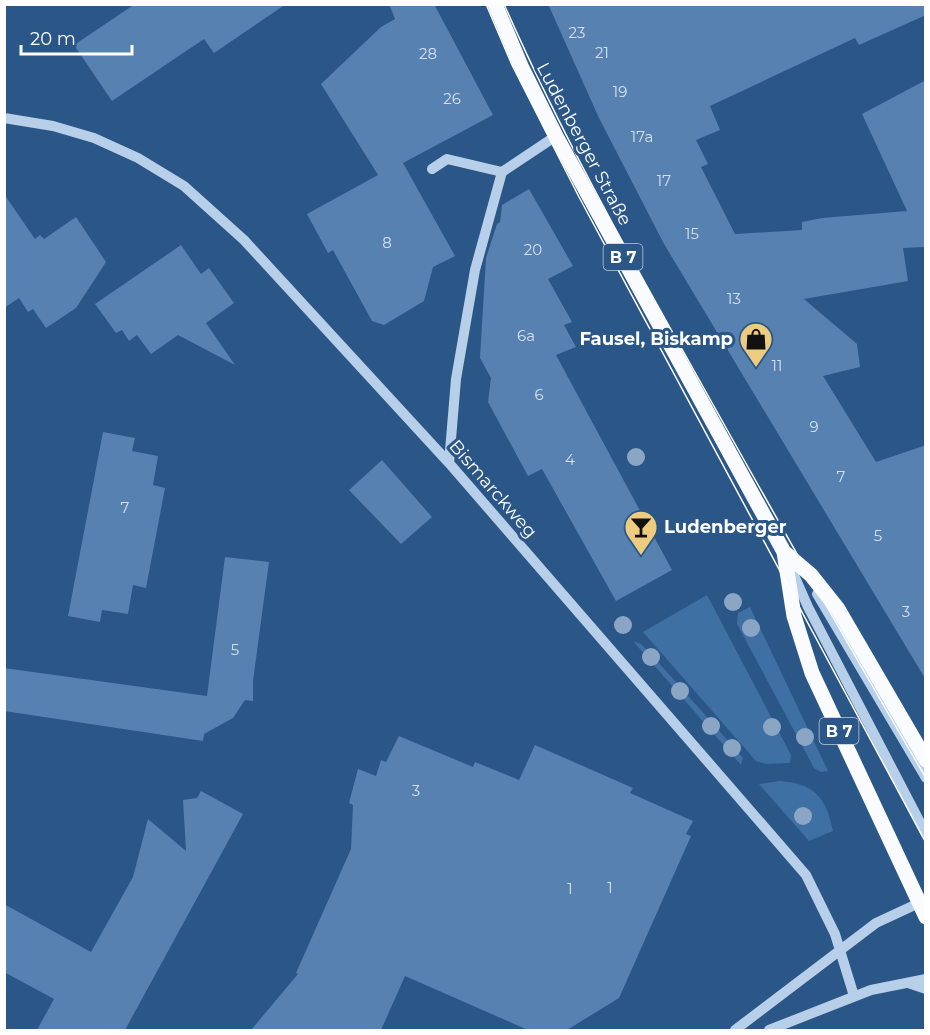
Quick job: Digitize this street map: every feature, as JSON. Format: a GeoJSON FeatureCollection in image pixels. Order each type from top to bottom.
{"type":"FeatureCollection","features":[{"type":"Feature","properties":{"kind":"main road","name":"Ludenberger Straße"},"geometry":{"type":"LineString","coordinates":[[495,4],[520,66],[556,136],[784,552],[794,616],[812,673],[924,909]]}},
{"type":"Feature","properties":{"kind":"main road","name":"Ludenberger Straße"},"geometry":{"type":"LineString","coordinates":[[784,552],[811,575],[838,609],[926,760]]}},
{"type":"Feature","properties":{"kind":"street","name":"Bismarckweg"},"geometry":{"type":"LineString","coordinates":[[4,118],[53,126],[94,138],[138,158],[184,186],[244,240],[449,463],[806,875],[835,934],[854,996]]}},
{"type":"Feature","properties":{"kind":"street"},"geometry":{"type":"LineString","coordinates":[[449,463],[456,380],[475,270],[502,172],[556,136]]}},
{"type":"Feature","properties":{"kind":"street"},"geometry":{"type":"LineString","coordinates":[[432,169],[447,159],[502,172]]}},
{"type":"Feature","properties":{"kind":"street"},"geometry":{"type":"LineString","coordinates":[[784,552],[822,600],[926,778]]}},
{"type":"Feature","properties":{"kind":"street"},"geometry":{"type":"LineString","coordinates":[[784,552],[808,607],[926,834]]}},
{"type":"Feature","properties":{"kind":"street"},"geometry":{"type":"LineString","coordinates":[[735,1030],[876,923],[924,909]]}},
{"type":"Feature","properties":{"kind":"street"},"geometry":{"type":"LineString","coordinates":[[769,1030],[854,996],[905,982],[926,979]]}},
{"type":"Feature","properties":{"kind":"street"},"geometry":{"type":"LineString","coordinates":[[905,982],[926,989]]}},
{"type":"Feature","properties":{"kind":"shaded area"},"geometry":{"type":"Polygon","coordinates":[[[707,595],[791,755],[790,763],[766,764],[756,761],[643,632],[707,595]]]}},
{"type":"Feature","properties":{"kind":"shaded area"},"geometry":{"type":"Polygon","coordinates":[[[750,607],[828,771],[821,772],[814,768],[737,624],[738,613],[750,607]]]}},
{"type":"Feature","properties":{"kind":"shaded area"},"geometry":{"type":"Polygon","coordinates":[[[633,641],[641,644],[650,653],[738,752],[743,758],[741,765],[633,641]]]}},
{"type":"Feature","properties":{"kind":"shaded area"},"geometry":{"type":"Polygon","coordinates":[[[780,781],[802,785],[817,794],[827,809],[833,831],[809,841],[759,784],[780,781]]]}},
{"type":"Feature","properties":{"kind":"building"},"geometry":{"type":"Polygon","coordinates":[[[135,4],[286,4],[214,53],[204,39],[112,101],[74,45],[135,4]]]}},
{"type":"Feature","properties":{"kind":"building"},"geometry":{"type":"Polygon","coordinates":[[[389,4],[434,4],[493,115],[403,163],[455,256],[433,267],[424,301],[384,325],[372,321],[333,250],[328,253],[307,214],[378,175],[321,84],[381,27],[395,19],[389,4]]]}},
{"type":"Feature","properties":{"kind":"building"},"geometry":{"type":"Polygon","coordinates":[[[548,4],[926,4],[926,15],[859,45],[855,38],[710,106],[720,130],[696,140],[708,164],[701,167],[735,234],[802,230],[802,222],[822,218],[907,211],[862,114],[926,80],[926,250],[924,247],[903,248],[908,281],[804,299],[857,344],[860,367],[823,376],[876,462],[926,445],[926,680],[664,244],[599,118],[548,4]]]}},
{"type":"Feature","properties":{"kind":"building"},"geometry":{"type":"Polygon","coordinates":[[[529,189],[573,266],[548,279],[572,322],[564,325],[576,347],[556,355],[672,570],[616,601],[542,469],[528,476],[488,402],[491,378],[480,358],[486,258],[497,224],[500,222],[502,205],[529,189]]]}},
{"type":"Feature","properties":{"kind":"building"},"geometry":{"type":"Polygon","coordinates":[[[4,194],[35,239],[40,235],[44,239],[76,217],[106,262],[76,308],[46,328],[33,309],[28,312],[19,298],[4,308],[4,194]]]}},
{"type":"Feature","properties":{"kind":"building"},"geometry":{"type":"Polygon","coordinates":[[[181,245],[201,274],[209,268],[234,303],[206,323],[235,365],[178,335],[151,354],[137,335],[129,341],[122,330],[116,333],[95,304],[181,245]]]}},
{"type":"Feature","properties":{"kind":"building"},"geometry":{"type":"Polygon","coordinates":[[[103,432],[135,438],[132,451],[158,456],[153,485],[165,488],[146,588],[133,585],[128,614],[102,610],[100,622],[68,616],[103,432]]]}},
{"type":"Feature","properties":{"kind":"building"},"geometry":{"type":"Polygon","coordinates":[[[382,460],[432,517],[401,544],[349,490],[382,460]]]}},
{"type":"Feature","properties":{"kind":"building"},"geometry":{"type":"Polygon","coordinates":[[[225,557],[269,562],[253,681],[253,701],[245,700],[233,718],[204,734],[203,741],[4,711],[4,668],[207,696],[225,557]]]}},
{"type":"Feature","properties":{"kind":"building"},"geometry":{"type":"Polygon","coordinates":[[[399,736],[473,767],[475,762],[519,780],[535,745],[633,788],[630,793],[693,821],[686,834],[691,836],[619,998],[567,1030],[528,1030],[405,976],[381,1030],[251,1030],[298,974],[296,973],[351,849],[353,805],[349,803],[358,769],[376,776],[381,760],[386,762],[399,736]]]}},
{"type":"Feature","properties":{"kind":"building"},"geometry":{"type":"Polygon","coordinates":[[[201,791],[243,814],[125,1030],[37,1030],[54,999],[4,972],[4,904],[91,952],[133,877],[148,819],[186,851],[183,800],[197,798],[201,791]]]}},
{"type":"Feature","properties":{"kind":"tram line"},"geometry":{"type":"LineString","coordinates":[[486,4],[512,65],[579,197],[926,843]]}},
{"type":"Feature","properties":{"kind":"tram line"},"geometry":{"type":"LineString","coordinates":[[504,4],[547,97],[618,233],[779,522],[926,778]]}},
{"type":"Feature","properties":{"kind":"place","name":"Fausel, Biskamp"},"geometry":{"type":"Point","coordinates":[756,368]}},
{"type":"Feature","properties":{"kind":"place","name":"Ludenberger"},"geometry":{"type":"Point","coordinates":[641,556]}}]}
